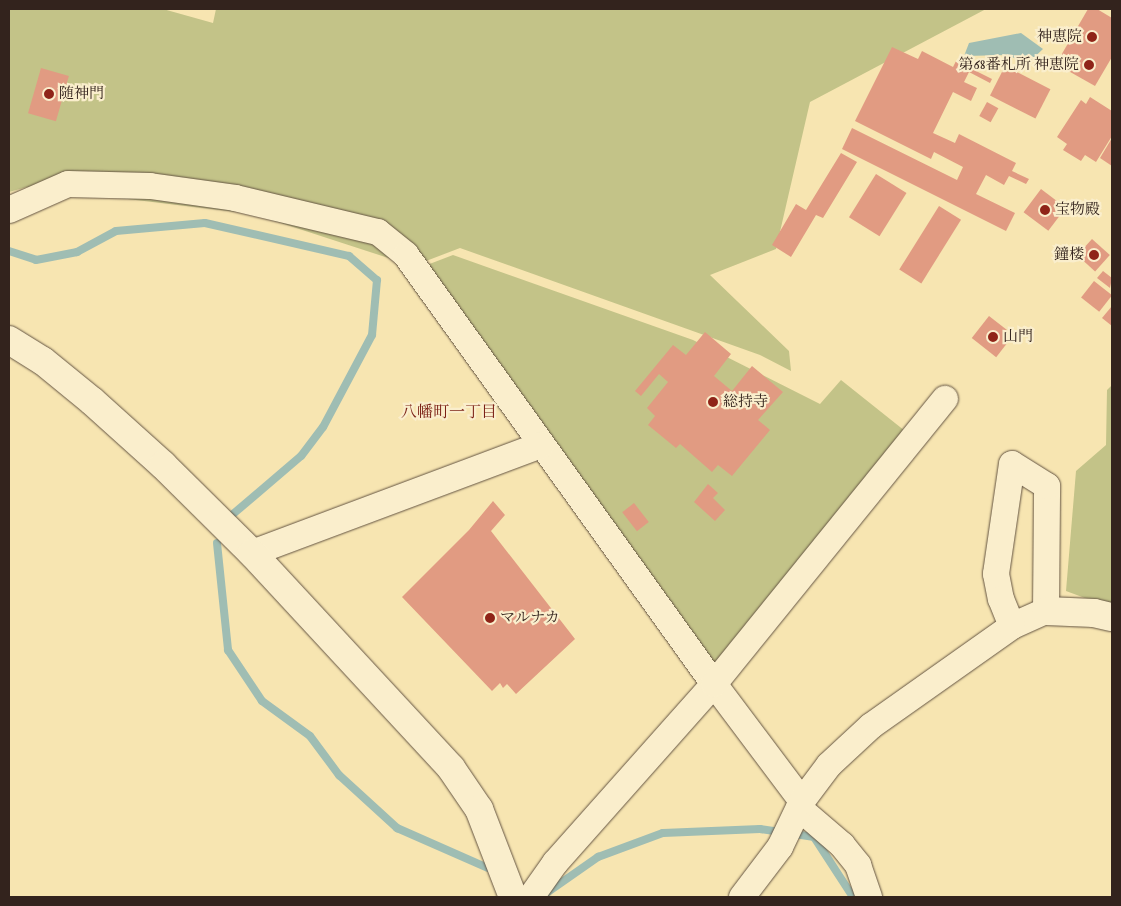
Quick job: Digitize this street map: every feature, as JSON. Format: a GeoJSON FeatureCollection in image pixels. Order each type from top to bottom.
{"type":"FeatureCollection","features":[{"type":"Feature","properties":{"kind":"street"},"geometry":{"type":"LineString","coordinates":[[9,210],[68,184],[150,186],[235,198],[378,232],[406,255],[801,804],[842,845],[858,865],[869,897]]}},
{"type":"Feature","properties":{"kind":"street"},"geometry":{"type":"LineString","coordinates":[[9,340],[43,361],[92,401],[252,553],[451,768],[479,809],[499,853],[513,897]]}},
{"type":"Feature","properties":{"kind":"street"},"geometry":{"type":"LineString","coordinates":[[531,897],[555,863],[714,684],[945,399]]}},
{"type":"Feature","properties":{"kind":"street"},"geometry":{"type":"LineString","coordinates":[[252,553],[542,445]]}},
{"type":"Feature","properties":{"kind":"street"},"geometry":{"type":"LineString","coordinates":[[1012,626],[1001,599],[996,574],[1012,464],[1047,486],[1046,611]]}},
{"type":"Feature","properties":{"kind":"street"},"geometry":{"type":"LineString","coordinates":[[742,897],[780,847],[801,804],[829,765],[871,726],[1012,626],[1046,611],[1094,612],[1112,617]]}},
{"type":"Feature","properties":{"kind":"green space"},"geometry":{"type":"Polygon","coordinates":[[[9,9],[163,9],[213,23],[216,9],[986,9],[810,102],[776,249],[710,275],[789,351],[791,371],[760,355],[460,248],[413,266],[253,214],[27,187],[9,192],[9,9]]]}},
{"type":"Feature","properties":{"kind":"green space"},"geometry":{"type":"Polygon","coordinates":[[[453,255],[693,340],[820,404],[841,380],[905,431],[717,670],[419,268],[453,255]]]}},
{"type":"Feature","properties":{"kind":"green space"},"geometry":{"type":"Polygon","coordinates":[[[1112,385],[1112,608],[1066,591],[1076,471],[1106,445],[1107,390],[1112,385]]]}},
{"type":"Feature","properties":{"kind":"water"},"geometry":{"type":"Polygon","coordinates":[[[1021,33],[1043,49],[1026,65],[1009,55],[964,56],[969,43],[1021,33]]]}},
{"type":"Feature","properties":{"kind":"building","name":"神恵院"},"geometry":{"type":"Polygon","coordinates":[[[1088,9],[1097,9],[1112,18],[1112,57],[1095,86],[1056,64],[1088,9]]]}},
{"type":"Feature","properties":{"kind":"building"},"geometry":{"type":"Polygon","coordinates":[[[892,47],[918,59],[922,51],[953,67],[956,61],[992,79],[990,83],[969,72],[964,82],[977,88],[971,101],[953,92],[933,133],[955,143],[959,134],[1016,163],[1012,171],[1029,179],[1026,184],[1009,176],[1004,185],[986,175],[976,194],[1015,213],[1006,231],[842,149],[852,128],[957,180],[963,167],[934,152],[931,159],[855,121],[892,47]]]}},
{"type":"Feature","properties":{"kind":"building"},"geometry":{"type":"Polygon","coordinates":[[[1005,66],[1050,89],[1035,119],[990,95],[1005,66]]]}},
{"type":"Feature","properties":{"kind":"building","name":"随神門"},"geometry":{"type":"Polygon","coordinates":[[[41,68],[69,76],[56,121],[28,113],[41,68]]]}},
{"type":"Feature","properties":{"kind":"building"},"geometry":{"type":"Polygon","coordinates":[[[1090,97],[1112,111],[1112,136],[1096,162],[1085,155],[1081,161],[1063,150],[1067,144],[1057,137],[1081,100],[1086,104],[1090,97]]]}},
{"type":"Feature","properties":{"kind":"building"},"geometry":{"type":"Polygon","coordinates":[[[987,102],[998,108],[991,122],[979,116],[987,102]]]}},
{"type":"Feature","properties":{"kind":"building"},"geometry":{"type":"Polygon","coordinates":[[[1112,138],[1112,166],[1100,158],[1112,138]]]}},
{"type":"Feature","properties":{"kind":"building"},"geometry":{"type":"Polygon","coordinates":[[[841,153],[857,162],[823,218],[816,215],[791,257],[772,245],[796,204],[806,210],[841,153]]]}},
{"type":"Feature","properties":{"kind":"building"},"geometry":{"type":"Polygon","coordinates":[[[876,174],[907,193],[880,236],[849,217],[876,174]]]}},
{"type":"Feature","properties":{"kind":"building","name":"宝物殿"},"geometry":{"type":"Polygon","coordinates":[[[1041,189],[1066,208],[1048,231],[1024,212],[1041,189]]]}},
{"type":"Feature","properties":{"kind":"building"},"geometry":{"type":"Polygon","coordinates":[[[939,206],[961,220],[921,283],[899,270],[939,206]]]}},
{"type":"Feature","properties":{"kind":"building","name":"鐘楼"},"geometry":{"type":"Polygon","coordinates":[[[1092,239],[1110,255],[1095,271],[1077,255],[1092,239]]]}},
{"type":"Feature","properties":{"kind":"building"},"geometry":{"type":"Polygon","coordinates":[[[1103,271],[1112,278],[1110,288],[1097,278],[1103,271]]]}},
{"type":"Feature","properties":{"kind":"building"},"geometry":{"type":"Polygon","coordinates":[[[1094,281],[1112,295],[1099,312],[1081,298],[1094,281]]]}},
{"type":"Feature","properties":{"kind":"building"},"geometry":{"type":"Polygon","coordinates":[[[1112,306],[1112,326],[1102,318],[1112,306]]]}},
{"type":"Feature","properties":{"kind":"building","name":"山門"},"geometry":{"type":"Polygon","coordinates":[[[989,316],[1013,335],[996,357],[972,338],[989,316]]]}},
{"type":"Feature","properties":{"kind":"building","name":"総持寺"},"geometry":{"type":"Polygon","coordinates":[[[705,332],[731,354],[714,376],[732,391],[752,366],[783,392],[758,420],[770,430],[732,476],[718,465],[712,472],[680,444],[676,448],[648,425],[655,416],[647,408],[668,382],[659,374],[641,396],[635,391],[673,345],[686,355],[705,332]]]}},
{"type":"Feature","properties":{"kind":"building"},"geometry":{"type":"Polygon","coordinates":[[[708,484],[718,493],[713,498],[725,510],[715,521],[694,502],[708,484]]]}},
{"type":"Feature","properties":{"kind":"building","name":"マルナカ"},"geometry":{"type":"Polygon","coordinates":[[[493,501],[505,515],[491,531],[575,639],[516,694],[507,684],[503,688],[500,683],[492,691],[402,597],[469,530],[493,501]]]}},
{"type":"Feature","properties":{"kind":"building"},"geometry":{"type":"Polygon","coordinates":[[[634,503],[649,522],[637,531],[622,512],[634,503]]]}},
{"type":"Feature","properties":{"kind":"waterway"},"geometry":{"type":"LineString","coordinates":[[9,251],[36,260],[77,252],[116,231],[205,223],[349,256],[377,280],[372,335],[323,427],[301,456],[233,514]]}},
{"type":"Feature","properties":{"kind":"waterway"},"geometry":{"type":"LineString","coordinates":[[217,543],[228,650],[262,701],[310,736],[339,775],[397,828],[488,868]]}},
{"type":"Feature","properties":{"kind":"waterway"},"geometry":{"type":"LineString","coordinates":[[545,894],[598,857],[663,833],[760,829],[814,837],[853,897]]}},
{"type":"Feature","properties":{"kind":"place","name":"神恵院"},"geometry":{"type":"Point","coordinates":[1092,37]}},
{"type":"Feature","properties":{"kind":"place","name":"第68番札所 神恵院"},"geometry":{"type":"Point","coordinates":[1089,65]}},
{"type":"Feature","properties":{"kind":"place","name":"随神門"},"geometry":{"type":"Point","coordinates":[49,94]}},
{"type":"Feature","properties":{"kind":"place","name":"宝物殿"},"geometry":{"type":"Point","coordinates":[1045,210]}},
{"type":"Feature","properties":{"kind":"place","name":"鐘楼"},"geometry":{"type":"Point","coordinates":[1094,255]}},
{"type":"Feature","properties":{"kind":"place","name":"山門"},"geometry":{"type":"Point","coordinates":[993,337]}},
{"type":"Feature","properties":{"kind":"place","name":"総持寺"},"geometry":{"type":"Point","coordinates":[713,402]}},
{"type":"Feature","properties":{"kind":"place","name":"マルナカ"},"geometry":{"type":"Point","coordinates":[490,618]}},
{"type":"Feature","properties":{"kind":"district","name":"八幡町一丁目"},"geometry":{"type":"Point","coordinates":[449,413]}}]}
